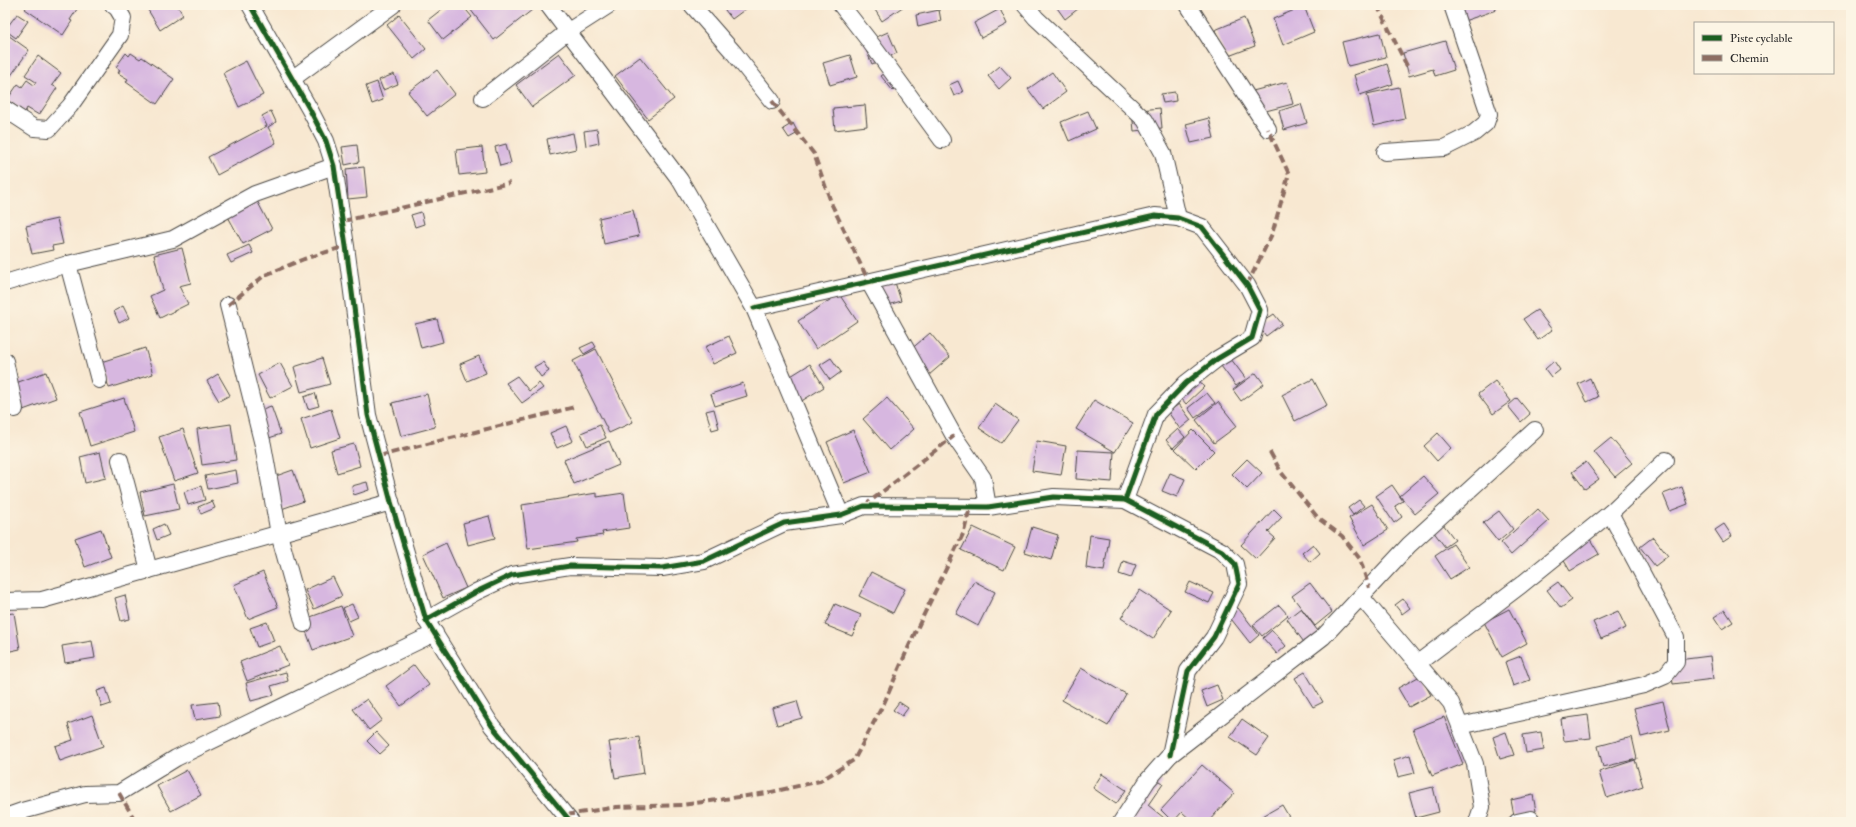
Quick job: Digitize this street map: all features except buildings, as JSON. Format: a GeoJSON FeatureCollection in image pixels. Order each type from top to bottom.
{"type":"FeatureCollection","features":[{"type":"Feature","properties":{"kind":"street"},"geometry":{"type":"LineString","coordinates":[[5,109],[34,128],[49,129],[70,106],[120,35],[123,18],[117,8],[113,5]]}},
{"type":"Feature","properties":{"kind":"street"},"geometry":{"type":"LineString","coordinates":[[250,5],[326,141],[334,166],[368,415],[391,502],[426,620],[492,726],[572,822]]}},
{"type":"Feature","properties":{"kind":"street"},"geometry":{"type":"LineString","coordinates":[[292,79],[393,5]]}},
{"type":"Feature","properties":{"kind":"street"},"geometry":{"type":"LineString","coordinates":[[548,5],[680,180],[754,308],[841,515]]}},
{"type":"Feature","properties":{"kind":"street"},"geometry":{"type":"LineString","coordinates":[[483,98],[567,32],[609,5]]}},
{"type":"Feature","properties":{"kind":"street"},"geometry":{"type":"LineString","coordinates":[[692,5],[734,53],[772,101]]}},
{"type":"Feature","properties":{"kind":"street"},"geometry":{"type":"LineString","coordinates":[[841,5],[942,140]]}},
{"type":"Feature","properties":{"kind":"street"},"geometry":{"type":"LineString","coordinates":[[1025,5],[1036,18],[1145,120],[1163,153],[1178,218]]}},
{"type":"Feature","properties":{"kind":"street"},"geometry":{"type":"LineString","coordinates":[[1188,5],[1268,129]]}},
{"type":"Feature","properties":{"kind":"street"},"geometry":{"type":"LineString","coordinates":[[1385,152],[1444,148],[1474,133],[1486,123],[1489,114],[1452,5]]}},
{"type":"Feature","properties":{"kind":"street"},"geometry":{"type":"LineString","coordinates":[[5,283],[68,264],[173,239],[256,194],[334,166]]}},
{"type":"Feature","properties":{"kind":"street"},"geometry":{"type":"LineString","coordinates":[[754,308],[1155,216],[1178,218],[1202,227],[1247,285],[1260,310],[1252,338],[1216,359],[1186,383],[1156,414],[1124,500]]}},
{"type":"Feature","properties":{"kind":"street"},"geometry":{"type":"LineString","coordinates":[[68,264],[99,380]]}},
{"type":"Feature","properties":{"kind":"street"},"geometry":{"type":"LineString","coordinates":[[869,282],[954,436],[982,478],[988,507]]}},
{"type":"Feature","properties":{"kind":"street"},"geometry":{"type":"LineString","coordinates":[[228,305],[263,445],[279,534],[304,624]]}},
{"type":"Feature","properties":{"kind":"street"},"geometry":{"type":"LineString","coordinates":[[5,361],[15,409]]}},
{"type":"Feature","properties":{"kind":"street"},"geometry":{"type":"LineString","coordinates":[[1121,822],[1148,780],[1170,756],[1323,637],[1408,545],[1535,430]]}},
{"type":"Feature","properties":{"kind":"street"},"geometry":{"type":"LineString","coordinates":[[120,460],[149,570]]}},
{"type":"Feature","properties":{"kind":"street"},"geometry":{"type":"LineString","coordinates":[[1418,663],[1521,585],[1610,512],[1666,460]]}},
{"type":"Feature","properties":{"kind":"street"},"geometry":{"type":"LineString","coordinates":[[426,620],[476,592],[512,575],[570,566],[662,568],[704,561],[784,523],[841,515],[864,506],[988,507],[1054,497],[1124,500],[1222,551],[1234,564],[1239,584],[1214,637],[1188,671],[1170,756]]}},
{"type":"Feature","properties":{"kind":"street"},"geometry":{"type":"LineString","coordinates":[[5,601],[42,600],[391,502]]}},
{"type":"Feature","properties":{"kind":"street"},"geometry":{"type":"LineString","coordinates":[[1460,726],[1644,685],[1665,676],[1676,662],[1676,636],[1610,512]]}},
{"type":"Feature","properties":{"kind":"street"},"geometry":{"type":"LineString","coordinates":[[1360,597],[1451,703],[1475,764],[1482,807],[1477,822]]}},
{"type":"Feature","properties":{"kind":"street"},"geometry":{"type":"LineString","coordinates":[[5,817],[85,794],[119,794],[176,758],[435,633]]}},
{"type":"Feature","properties":{"kind":"marked path"},"geometry":{"type":"LineString","coordinates":[[1377,5],[1409,70]]}},
{"type":"Feature","properties":{"kind":"marked path"},"geometry":{"type":"LineString","coordinates":[[772,101],[814,154],[832,205],[869,282]]}},
{"type":"Feature","properties":{"kind":"marked path"},"geometry":{"type":"LineString","coordinates":[[1247,285],[1272,234],[1289,174],[1268,129]]}},
{"type":"Feature","properties":{"kind":"marked path"},"geometry":{"type":"LineString","coordinates":[[343,221],[510,183]]}},
{"type":"Feature","properties":{"kind":"marked path"},"geometry":{"type":"LineString","coordinates":[[228,305],[265,275],[304,259],[346,246]]}},
{"type":"Feature","properties":{"kind":"marked path"},"geometry":{"type":"LineString","coordinates":[[379,456],[575,407]]}},
{"type":"Feature","properties":{"kind":"marked path"},"geometry":{"type":"LineString","coordinates":[[864,506],[954,436]]}},
{"type":"Feature","properties":{"kind":"marked path"},"geometry":{"type":"LineString","coordinates":[[1270,452],[1281,472],[1318,518],[1342,536],[1360,559],[1369,588]]}},
{"type":"Feature","properties":{"kind":"marked path"},"geometry":{"type":"LineString","coordinates":[[566,815],[617,807],[682,805],[767,793],[820,781],[854,760],[885,701],[912,639],[964,532],[970,507]]}},
{"type":"Feature","properties":{"kind":"marked path"},"geometry":{"type":"LineString","coordinates":[[119,793],[136,822]]}},
{"type":"Feature","properties":{"kind":"cycle path"},"geometry":{"type":"LineString","coordinates":[[250,5],[310,110],[326,141],[334,166],[368,415],[391,502],[426,620],[492,726],[571,822]]}},
{"type":"Feature","properties":{"kind":"cycle path"},"geometry":{"type":"LineString","coordinates":[[754,308],[1155,216],[1178,218],[1202,227],[1247,285],[1260,310],[1252,338],[1217,359],[1186,383],[1156,414],[1125,500]]}},
{"type":"Feature","properties":{"kind":"cycle path"},"geometry":{"type":"LineString","coordinates":[[426,620],[476,592],[512,575],[570,566],[662,568],[704,561],[784,523],[841,515],[864,506],[988,507],[1054,497],[1125,500],[1222,551],[1235,564],[1239,584],[1214,637],[1188,671],[1170,755]]}}]}
